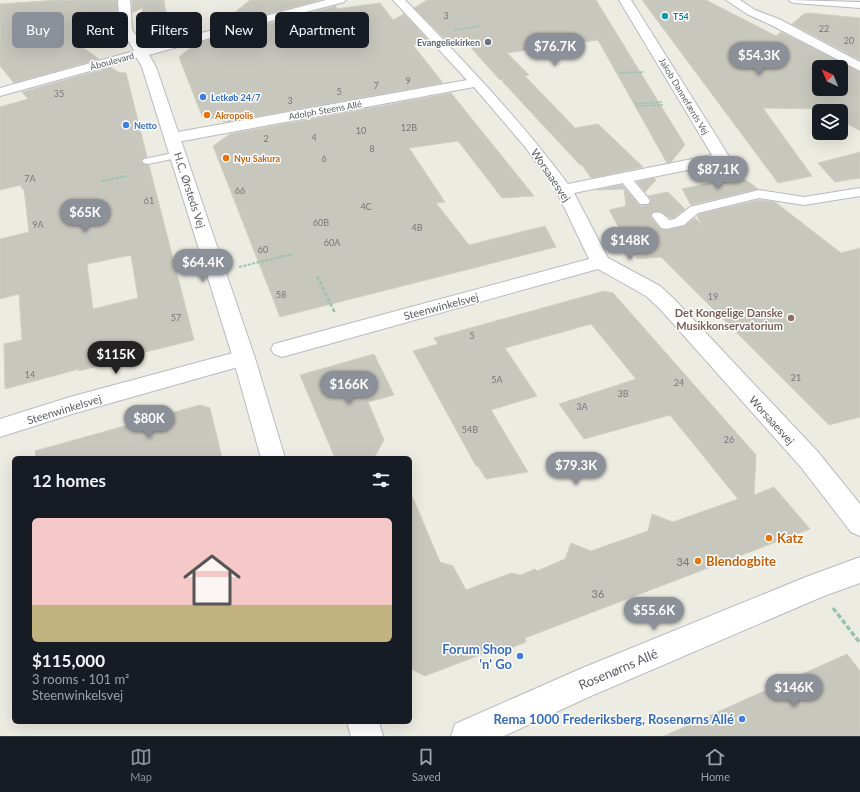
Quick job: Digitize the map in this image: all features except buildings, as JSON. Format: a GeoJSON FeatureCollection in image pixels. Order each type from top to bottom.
{"type":"FeatureCollection","features":[{"type":"Feature","properties":{"kind":"street","name":"H.C. Ørsteds Vej"},"geometry":{"type":"LineString","coordinates":[[124,0],[126,31],[134,40],[149,67],[244,358],[272,456]]}},
{"type":"Feature","properties":{"kind":"street","name":"Åboulevard"},"geometry":{"type":"LineString","coordinates":[[0,92],[267,18],[340,0]]}},
{"type":"Feature","properties":{"kind":"street","name":"Worsaaesvej"},"geometry":{"type":"LineString","coordinates":[[399,0],[477,82],[531,145],[564,190],[600,262],[653,291],[667,304],[809,459],[860,524]]}},
{"type":"Feature","properties":{"kind":"street","name":"Jakob Dannefærds Vej"},"geometry":{"type":"LineString","coordinates":[[564,190],[722,158],[625,0]]}},
{"type":"Feature","properties":{"kind":"street"},"geometry":{"type":"LineString","coordinates":[[732,0],[751,12],[775,22],[860,67]]}},
{"type":"Feature","properties":{"kind":"street"},"geometry":{"type":"LineString","coordinates":[[795,0],[860,5]]}},
{"type":"Feature","properties":{"kind":"street"},"geometry":{"type":"LineString","coordinates":[[760,4],[775,22]]}},
{"type":"Feature","properties":{"kind":"street","name":"Åboulevard"},"geometry":{"type":"LineString","coordinates":[[128,42],[134,40]]}},
{"type":"Feature","properties":{"kind":"street","name":"Adolph Steens Allé"},"geometry":{"type":"LineString","coordinates":[[175,146],[477,82]]}},
{"type":"Feature","properties":{"kind":"street","name":"Steenwinkelsvej"},"geometry":{"type":"LineString","coordinates":[[282,349],[600,262]]}},
{"type":"Feature","properties":{"kind":"street","name":"Steenwinkelsvej"},"geometry":{"type":"LineString","coordinates":[[0,428],[76,404],[244,358]]}},
{"type":"Feature","properties":{"kind":"street","name":"Rosenørns Allé"},"geometry":{"type":"LineString","coordinates":[[467,736],[580,685],[816,586],[860,570]]}},
{"type":"Feature","properties":{"kind":"street"},"geometry":{"type":"LineString","coordinates":[[364,724],[367,736]]}},
{"type":"Feature","properties":{"kind":"lane"},"geometry":{"type":"LineString","coordinates":[[148,161],[175,146]]}},
{"type":"Feature","properties":{"kind":"lane"},"geometry":{"type":"LineString","coordinates":[[625,178],[644,201]]}},
{"type":"Feature","properties":{"kind":"lane"},"geometry":{"type":"LineString","coordinates":[[658,216],[666,225],[679,222],[694,210],[759,194],[804,201],[860,192]]}},
{"type":"Feature","properties":{"kind":"path"},"geometry":{"type":"LineString","coordinates":[[102,181],[127,176]]}},
{"type":"Feature","properties":{"kind":"path"},"geometry":{"type":"LineString","coordinates":[[216,272],[293,254]]}},
{"type":"Feature","properties":{"kind":"path"},"geometry":{"type":"LineString","coordinates":[[317,276],[345,331]]}},
{"type":"Feature","properties":{"kind":"path"},"geometry":{"type":"LineString","coordinates":[[816,586],[860,643]]}},
{"type":"Feature","properties":{"kind":"place","name":"T54"},"geometry":{"type":"Point","coordinates":[665,16]}},
{"type":"Feature","properties":{"kind":"place","name":"Evangeliekirken"},"geometry":{"type":"Point","coordinates":[488,42]}},
{"type":"Feature","properties":{"kind":"place","name":"Letkøb 24/7"},"geometry":{"type":"Point","coordinates":[203,97]}},
{"type":"Feature","properties":{"kind":"place","name":"Akropolis"},"geometry":{"type":"Point","coordinates":[207,115]}},
{"type":"Feature","properties":{"kind":"place","name":"Netto"},"geometry":{"type":"Point","coordinates":[126,125]}},
{"type":"Feature","properties":{"kind":"place","name":"Nyu Sakura"},"geometry":{"type":"Point","coordinates":[226,158]}},
{"type":"Feature","properties":{"kind":"place","name":"Det Kongelige Danske Musikkonservatorium"},"geometry":{"type":"Point","coordinates":[791,318]}},
{"type":"Feature","properties":{"kind":"place","name":"Katz"},"geometry":{"type":"Point","coordinates":[769,538]}},
{"type":"Feature","properties":{"kind":"place","name":"Blendogbite"},"geometry":{"type":"Point","coordinates":[698,561]}},
{"type":"Feature","properties":{"kind":"place","name":"Forum Shop 'n' Go"},"geometry":{"type":"Point","coordinates":[520,656]}},
{"type":"Feature","properties":{"kind":"place","name":"Rema 1000 Frederiksberg, Rosenørns Allé"},"geometry":{"type":"Point","coordinates":[742,719]}}]}
